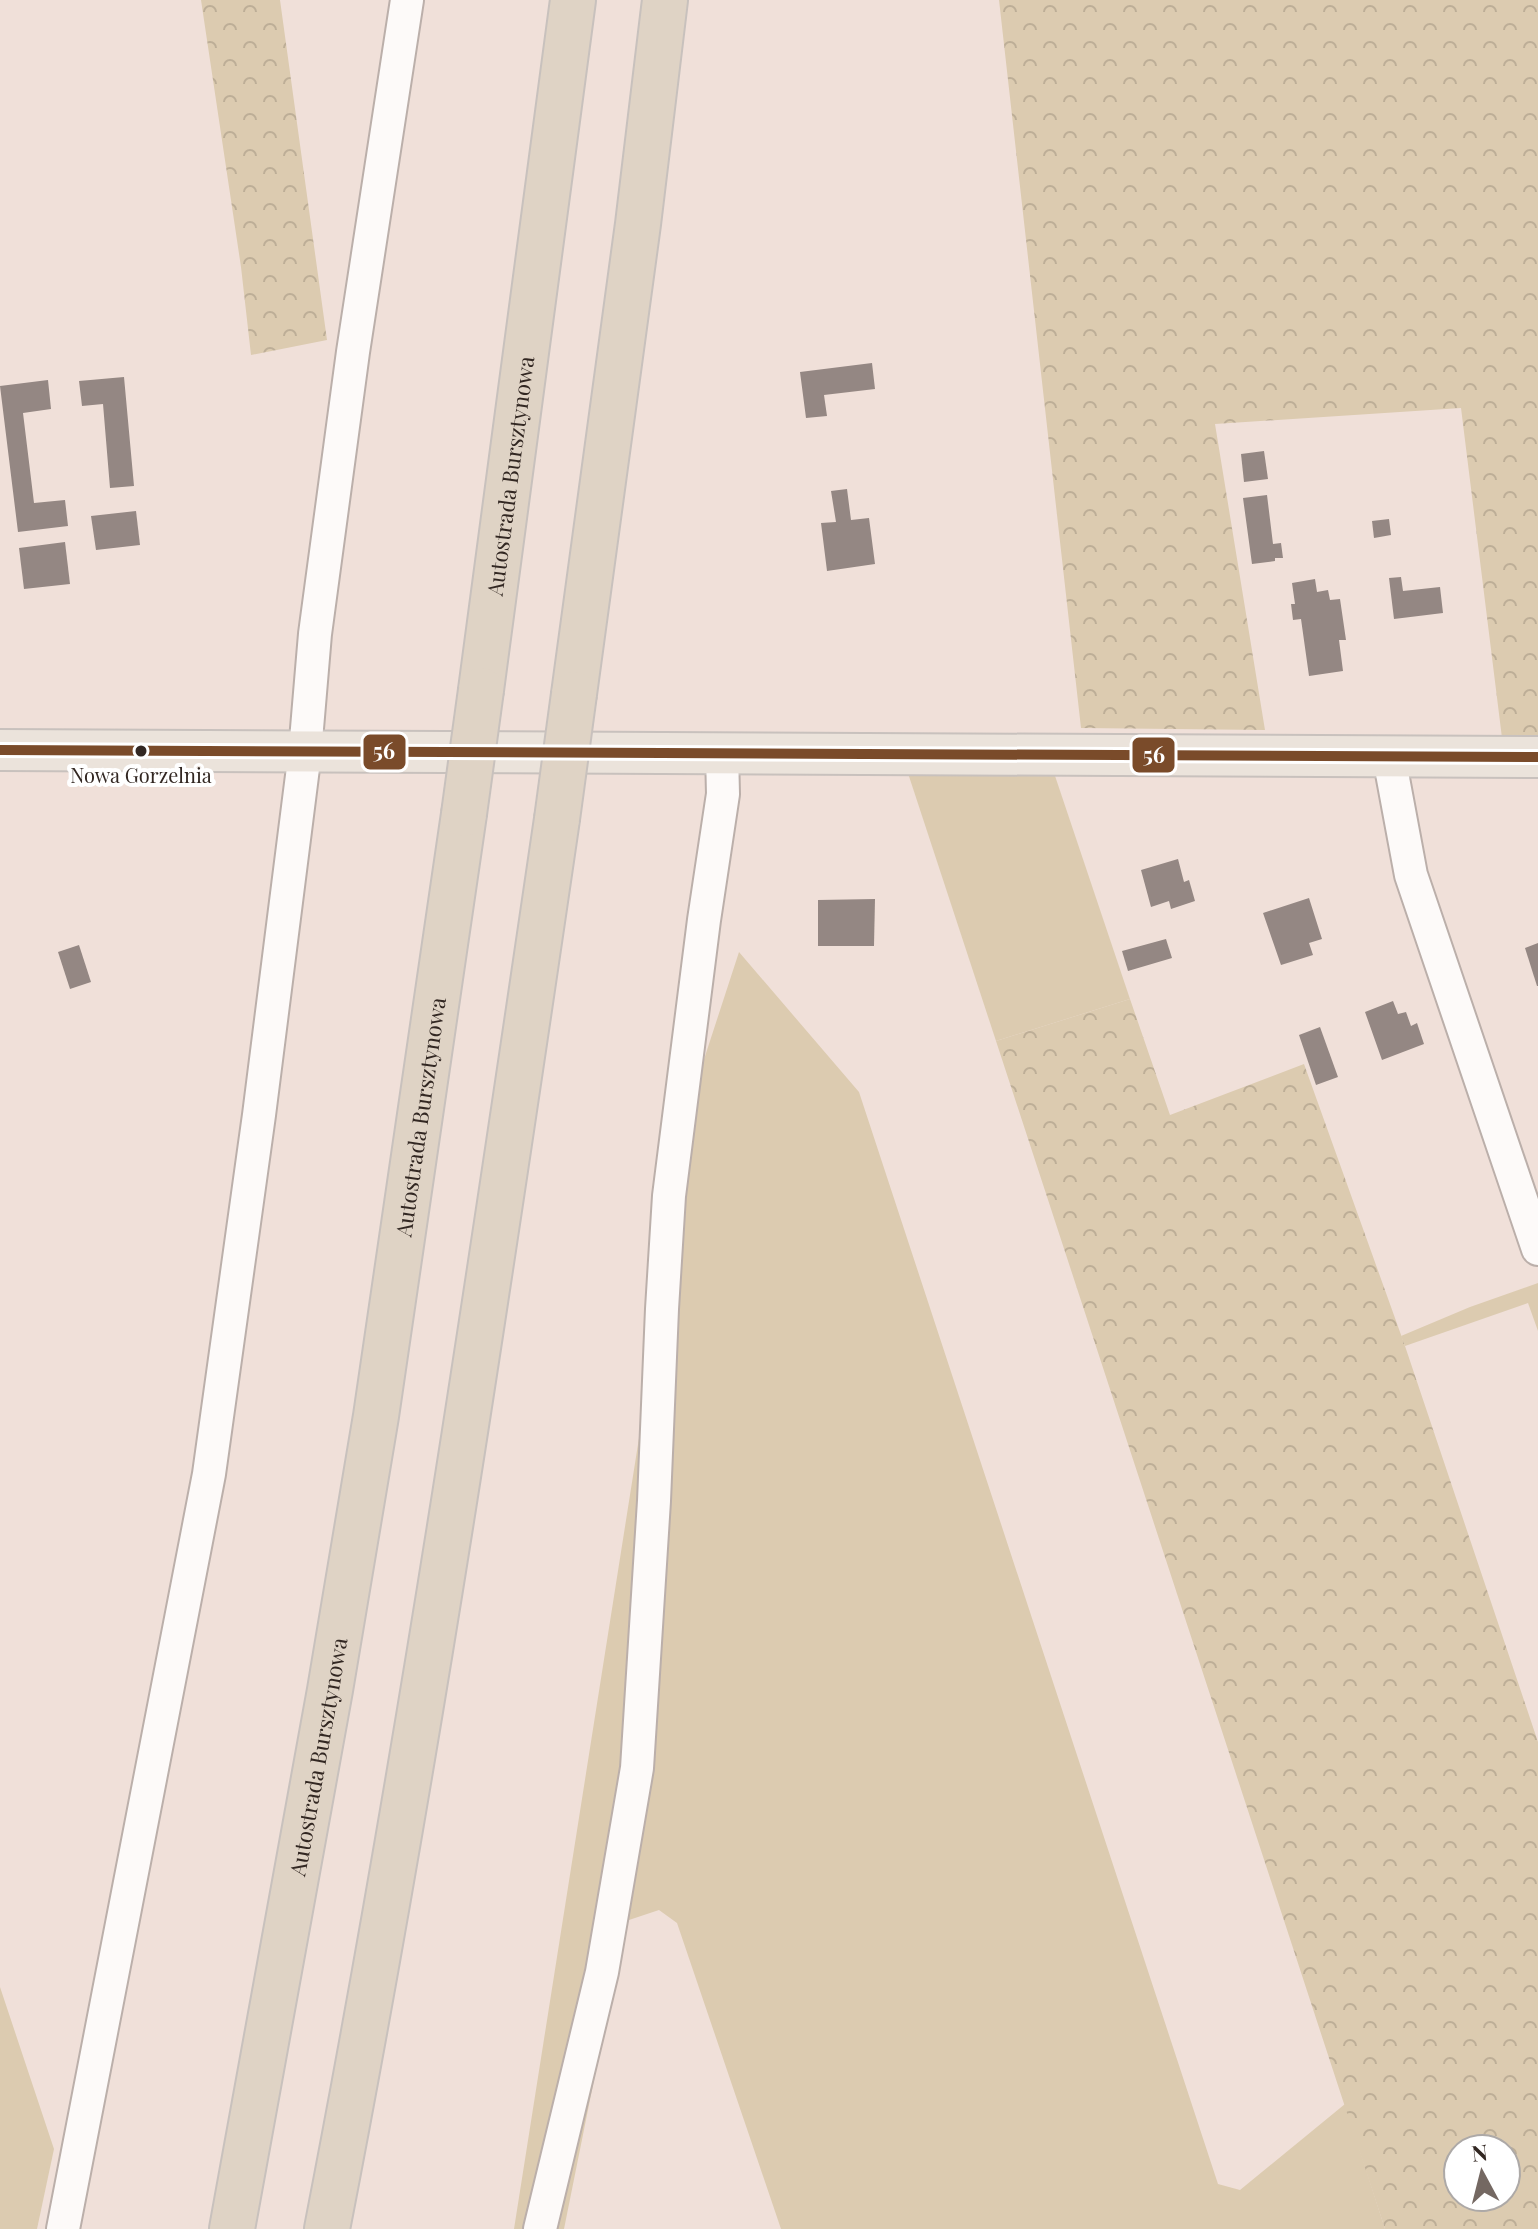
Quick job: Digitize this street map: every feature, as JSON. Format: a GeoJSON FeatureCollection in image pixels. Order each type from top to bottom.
{"type":"FeatureCollection","features":[{"type":"Feature","properties":{"kind":"highway","name":"Autostrada Bursztynowa"},"geometry":{"type":"LineString","coordinates":[[232,2229],[330,1690],[373,1432],[464,814],[573,0]]}},
{"type":"Feature","properties":{"kind":"highway"},"geometry":{"type":"LineString","coordinates":[[327,2229],[381,1936],[505,1180],[638,224],[665,0]]}},
{"type":"Feature","properties":{"kind":"main road"},"geometry":{"type":"LineString","coordinates":[[0,750],[1538,757]]}},
{"type":"Feature","properties":{"kind":"street"},"geometry":{"type":"LineString","coordinates":[[63,2229],[209,1474],[305,752],[315,634],[353,352],[407,0]]}},
{"type":"Feature","properties":{"kind":"street"},"geometry":{"type":"LineString","coordinates":[[540,2229],[602,1972],[637,1768],[669,1196],[723,794],[722,753]]}},
{"type":"Feature","properties":{"kind":"street"},"geometry":{"type":"LineString","coordinates":[[1389,757],[1411,875],[1538,1249]]}},
{"type":"Feature","properties":{"kind":"green space"},"geometry":{"type":"Polygon","coordinates":[[[201,0],[280,0],[327,340],[251,355],[201,0]]]}},
{"type":"Feature","properties":{"kind":"green space"},"geometry":{"type":"Polygon","coordinates":[[[999,0],[1538,0],[1538,738],[1502,738],[1461,408],[1215,424],[1265,730],[1081,728],[999,0]]]}},
{"type":"Feature","properties":{"kind":"green space"},"geometry":{"type":"Polygon","coordinates":[[[902,755],[1048,755],[1130,999],[996,1041],[902,755]]]}},
{"type":"Feature","properties":{"kind":"green space"},"geometry":{"type":"Polygon","coordinates":[[[739,952],[859,1092],[1218,2184],[1240,2190],[1345,2104],[1385,2229],[781,2229],[677,1923],[659,1910],[626,1921],[564,2229],[514,2229],[694,1090],[739,952]]]}},
{"type":"Feature","properties":{"kind":"green space"},"geometry":{"type":"Polygon","coordinates":[[[1130,999],[1170,1115],[1304,1064],[1405,1346],[1538,1742],[1538,2229],[1385,2229],[996,1041],[1130,999]]]}},
{"type":"Feature","properties":{"kind":"green space"},"geometry":{"type":"Polygon","coordinates":[[[1538,1283],[1538,1331],[1528,1303],[1405,1346],[1401,1336],[1538,1283]]]}},
{"type":"Feature","properties":{"kind":"green space"},"geometry":{"type":"Polygon","coordinates":[[[0,1987],[54,2149],[37,2229],[0,2229],[0,1987]]]}},
{"type":"Feature","properties":{"kind":"building"},"geometry":{"type":"Polygon","coordinates":[[[872,363],[875,389],[824,395],[827,416],[806,418],[800,372],[872,363]]]}},
{"type":"Feature","properties":{"kind":"building"},"geometry":{"type":"Polygon","coordinates":[[[124,377],[134,486],[110,488],[103,404],[82,406],[79,381],[124,377]]]}},
{"type":"Feature","properties":{"kind":"building"},"geometry":{"type":"Polygon","coordinates":[[[48,380],[51,409],[23,413],[34,503],[65,500],[68,526],[18,532],[0,386],[48,380]]]}},
{"type":"Feature","properties":{"kind":"building"},"geometry":{"type":"Polygon","coordinates":[[[1264,451],[1268,479],[1244,482],[1241,454],[1264,451]]]}},
{"type":"Feature","properties":{"kind":"building"},"geometry":{"type":"Polygon","coordinates":[[[847,489],[851,520],[869,518],[875,564],[827,571],[821,523],[836,522],[831,491],[847,489]]]}},
{"type":"Feature","properties":{"kind":"building"},"geometry":{"type":"Polygon","coordinates":[[[1267,495],[1273,544],[1281,543],[1283,558],[1252,564],[1243,498],[1267,495]]]}},
{"type":"Feature","properties":{"kind":"building"},"geometry":{"type":"Polygon","coordinates":[[[136,511],[140,545],[96,550],[91,516],[136,511]]]}},
{"type":"Feature","properties":{"kind":"building"},"geometry":{"type":"Polygon","coordinates":[[[1389,519],[1391,535],[1374,538],[1372,521],[1389,519]]]}},
{"type":"Feature","properties":{"kind":"building"},"geometry":{"type":"Polygon","coordinates":[[[65,542],[70,584],[24,589],[19,548],[65,542]]]}},
{"type":"Feature","properties":{"kind":"building"},"geometry":{"type":"Polygon","coordinates":[[[1401,577],[1403,591],[1440,587],[1443,613],[1394,619],[1389,578],[1401,577]]]}},
{"type":"Feature","properties":{"kind":"building"},"geometry":{"type":"Polygon","coordinates":[[[1315,579],[1317,592],[1328,590],[1330,600],[1340,599],[1346,640],[1339,640],[1343,671],[1309,676],[1301,619],[1293,620],[1291,604],[1295,604],[1292,583],[1315,579]]]}},
{"type":"Feature","properties":{"kind":"building"},"geometry":{"type":"Polygon","coordinates":[[[1178,859],[1184,882],[1189,880],[1195,901],[1171,909],[1169,901],[1151,907],[1141,870],[1178,859]]]}},
{"type":"Feature","properties":{"kind":"building"},"geometry":{"type":"Polygon","coordinates":[[[1309,898],[1322,939],[1309,943],[1313,955],[1281,965],[1263,913],[1309,898]]]}},
{"type":"Feature","properties":{"kind":"building"},"geometry":{"type":"Polygon","coordinates":[[[875,899],[874,946],[818,946],[818,900],[875,899]]]}},
{"type":"Feature","properties":{"kind":"building"},"geometry":{"type":"Polygon","coordinates":[[[1166,939],[1172,958],[1128,971],[1122,951],[1166,939]]]}},
{"type":"Feature","properties":{"kind":"building"},"geometry":{"type":"Polygon","coordinates":[[[1538,943],[1538,986],[1537,986],[1525,948],[1538,943]]]}},
{"type":"Feature","properties":{"kind":"building"},"geometry":{"type":"Polygon","coordinates":[[[79,945],[91,982],[70,989],[58,952],[79,945]]]}},
{"type":"Feature","properties":{"kind":"building"},"geometry":{"type":"Polygon","coordinates":[[[1393,1001],[1398,1014],[1406,1012],[1411,1026],[1417,1023],[1424,1044],[1382,1060],[1365,1012],[1393,1001]]]}},
{"type":"Feature","properties":{"kind":"building"},"geometry":{"type":"Polygon","coordinates":[[[1320,1027],[1338,1077],[1316,1085],[1299,1035],[1320,1027]]]}},
{"type":"Feature","properties":{"kind":"transit line","name":"56"},"geometry":{"type":"LineString","coordinates":[[0,750],[1538,757]]}},
{"type":"Feature","properties":{"kind":"place","name":"Nowa Gorzelnia"},"geometry":{"type":"Point","coordinates":[141,751]}}]}
